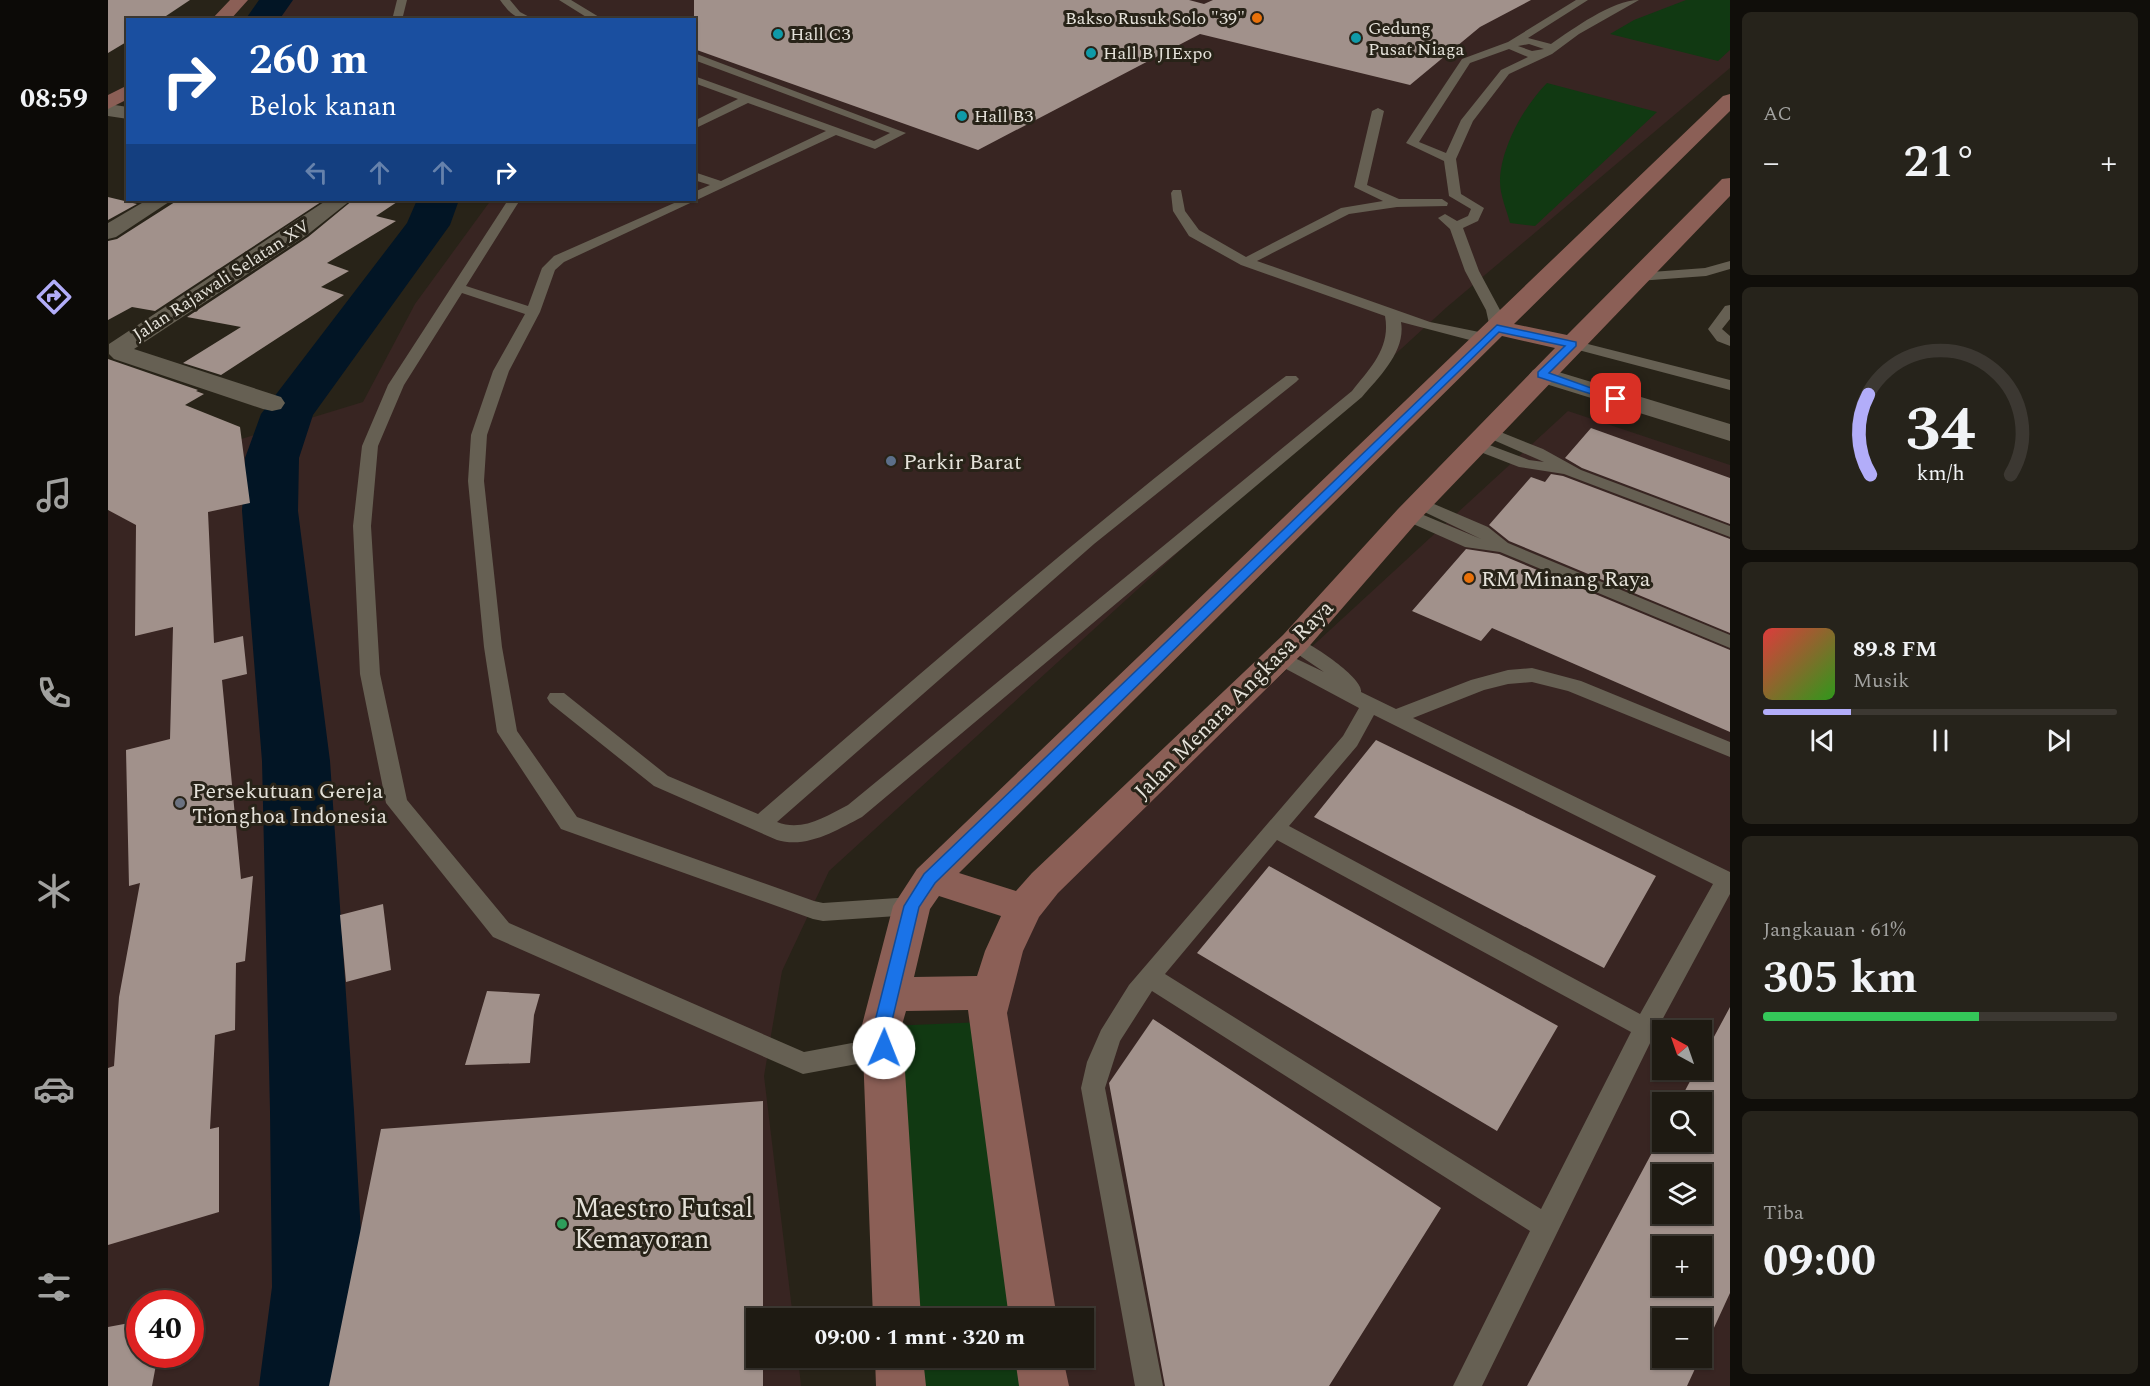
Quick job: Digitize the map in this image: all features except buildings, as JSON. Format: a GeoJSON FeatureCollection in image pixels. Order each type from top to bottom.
{"type":"FeatureCollection","features":[{"type":"Feature","properties":{"kind":"street"},"geometry":{"type":"LineString","coordinates":[[221,18],[240,0]]}},
{"type":"Feature","properties":{"kind":"street"},"geometry":{"type":"LineString","coordinates":[[108,103],[126,92]]}},
{"type":"Feature","properties":{"kind":"street"},"geometry":{"type":"LineString","coordinates":[[897,1308],[882,1025],[921,892],[1730,100]]}},
{"type":"Feature","properties":{"kind":"street"},"geometry":{"type":"LineString","coordinates":[[108,110],[126,113]]}},
{"type":"Feature","properties":{"kind":"street","name":"Jalan Menara Angkasa Raya"},"geometry":{"type":"LineString","coordinates":[[1031,1308],[987,1013],[1004,951],[1024,908],[1045,883],[1287,650],[1414,509],[1730,184]]}},
{"type":"Feature","properties":{"kind":"street"},"geometry":{"type":"LineString","coordinates":[[108,232],[158,201]]}},
{"type":"Feature","properties":{"kind":"street","name":"Jalan Rajawali Selatan XV"},"geometry":{"type":"LineString","coordinates":[[272,403],[123,354],[118,349],[299,230],[339,201]]}},
{"type":"Feature","properties":{"kind":"street"},"geometry":{"type":"LineString","coordinates":[[1491,334],[1572,344]]}},
{"type":"Feature","properties":{"kind":"street"},"geometry":{"type":"LineString","coordinates":[[1542,375],[1730,433]]}},
{"type":"Feature","properties":{"kind":"street"},"geometry":{"type":"LineString","coordinates":[[921,892],[1024,908]]}},
{"type":"Feature","properties":{"kind":"street"},"geometry":{"type":"LineString","coordinates":[[890,994],[993,992]]}},
{"type":"Feature","properties":{"kind":"street"},"geometry":{"type":"LineString","coordinates":[[900,1368],[901,1386]]}},
{"type":"Feature","properties":{"kind":"street"},"geometry":{"type":"LineString","coordinates":[[1041,1368],[1044,1386]]}},
{"type":"Feature","properties":{"kind":"lane"},"geometry":{"type":"LineString","coordinates":[[398,18],[402,0]]}},
{"type":"Feature","properties":{"kind":"lane"},"geometry":{"type":"LineString","coordinates":[[505,0],[516,14],[525,18]]}},
{"type":"Feature","properties":{"kind":"lane"},"geometry":{"type":"LineString","coordinates":[[1450,159],[1412,143],[1466,61],[1477,60],[1512,44],[1583,0]]}},
{"type":"Feature","properties":{"kind":"lane"},"geometry":{"type":"LineString","coordinates":[[1512,44],[1515,49],[1524,53],[1542,55],[1575,32],[1634,0]]}},
{"type":"Feature","properties":{"kind":"lane"},"geometry":{"type":"LineString","coordinates":[[572,1],[596,18]]}},
{"type":"Feature","properties":{"kind":"lane"},"geometry":{"type":"LineString","coordinates":[[1456,115],[1505,72],[1548,52]]}},
{"type":"Feature","properties":{"kind":"lane"},"geometry":{"type":"LineString","coordinates":[[696,57],[900,134],[875,145],[696,80]]}},
{"type":"Feature","properties":{"kind":"lane"},"geometry":{"type":"LineString","coordinates":[[1455,196],[1450,159],[1456,115],[1481,64],[1477,60]]}},
{"type":"Feature","properties":{"kind":"lane"},"geometry":{"type":"LineString","coordinates":[[696,94],[715,86]]}},
{"type":"Feature","properties":{"kind":"lane"},"geometry":{"type":"LineString","coordinates":[[696,125],[749,98]]}},
{"type":"Feature","properties":{"kind":"lane"},"geometry":{"type":"LineString","coordinates":[[1378,111],[1360,187],[1397,203]]}},
{"type":"Feature","properties":{"kind":"lane"},"geometry":{"type":"LineString","coordinates":[[696,196],[837,130]]}},
{"type":"Feature","properties":{"kind":"lane"},"geometry":{"type":"LineString","coordinates":[[696,177],[722,185]]}},
{"type":"Feature","properties":{"kind":"lane"},"geometry":{"type":"LineString","coordinates":[[1177,193],[1179,211],[1194,233],[1246,262],[1427,326],[1479,336],[1491,334],[1493,310],[1472,271],[1456,227],[1437,210],[1442,203],[1455,196]]}},
{"type":"Feature","properties":{"kind":"lane"},"geometry":{"type":"LineString","coordinates":[[1455,196],[1478,208],[1473,218],[1456,227]]}},
{"type":"Feature","properties":{"kind":"lane"},"geometry":{"type":"LineString","coordinates":[[513,201],[396,385],[370,446],[362,526],[370,674],[397,803],[501,930],[803,1063],[884,1048]]}},
{"type":"Feature","properties":{"kind":"lane"},"geometry":{"type":"LineString","coordinates":[[688,201],[559,259],[549,268],[533,312],[501,371],[479,435],[477,481],[492,646],[507,732],[569,823],[823,912],[921,892]]}},
{"type":"Feature","properties":{"kind":"lane"},"geometry":{"type":"LineString","coordinates":[[1246,262],[1346,211],[1397,203],[1442,203]]}},
{"type":"Feature","properties":{"kind":"lane"},"geometry":{"type":"LineString","coordinates":[[1638,277],[1706,272],[1730,265]]}},
{"type":"Feature","properties":{"kind":"lane"},"geometry":{"type":"LineString","coordinates":[[457,287],[533,312]]}},
{"type":"Feature","properties":{"kind":"lane"},"geometry":{"type":"LineString","coordinates":[[1730,309],[1715,329],[1722,338],[1730,342]]}},
{"type":"Feature","properties":{"kind":"lane"},"geometry":{"type":"LineString","coordinates":[[557,698],[661,781],[785,834],[816,831],[855,811],[1357,394],[1391,352],[1397,328],[1392,314]]}},
{"type":"Feature","properties":{"kind":"lane"},"geometry":{"type":"LineString","coordinates":[[1572,344],[1730,385]]}},
{"type":"Feature","properties":{"kind":"lane"},"geometry":{"type":"LineString","coordinates":[[760,824],[1006,610],[1239,418],[1291,379]]}},
{"type":"Feature","properties":{"kind":"lane"},"geometry":{"type":"LineString","coordinates":[[1482,438],[1525,464],[1575,473],[1730,532]]}},
{"type":"Feature","properties":{"kind":"lane"},"geometry":{"type":"LineString","coordinates":[[1414,509],[1471,543],[1503,547],[1730,642]]}},
{"type":"Feature","properties":{"kind":"lane"},"geometry":{"type":"LineString","coordinates":[[1287,650],[1370,705],[1728,882],[1645,1028],[1467,1386]]}},
{"type":"Feature","properties":{"kind":"lane"},"geometry":{"type":"LineString","coordinates":[[1395,717],[1445,695],[1508,677],[1532,675],[1574,686],[1730,750]]}},
{"type":"Feature","properties":{"kind":"lane"},"geometry":{"type":"LineString","coordinates":[[1149,1386],[1093,1088],[1097,1066],[1105,1044],[1119,1019],[1150,977],[1350,741],[1370,705]]}},
{"type":"Feature","properties":{"kind":"lane"},"geometry":{"type":"LineString","coordinates":[[1274,828],[1645,1028]]}},
{"type":"Feature","properties":{"kind":"lane"},"geometry":{"type":"LineString","coordinates":[[1150,977],[1545,1226]]}},
{"type":"Feature","properties":{"kind":"shaded area"},"geometry":{"type":"Polygon","coordinates":[[[276,0],[1730,0],[1730,68],[1447,307],[829,871],[782,971],[764,1076],[792,1308],[746,1308],[746,1368],[799,1368],[801,1386],[108,1386],[108,511],[192,454],[363,402],[415,304],[490,201],[696,201],[696,18],[264,18],[276,0]]]}},
{"type":"Feature","properties":{"kind":"shaded area"},"geometry":{"type":"Polygon","coordinates":[[[1568,411],[1730,465],[1730,1386],[1045,1386],[1042,1368],[1094,1368],[1094,1308],[1034,1308],[990,1013],[1027,909],[1568,411]]]}},
{"type":"Feature","properties":{"kind":"green space"},"geometry":{"type":"Polygon","coordinates":[[[1686,0],[1730,0],[1730,50],[1718,61],[1610,34],[1634,20],[1686,0]]]}},
{"type":"Feature","properties":{"kind":"green space"},"geometry":{"type":"Polygon","coordinates":[[[1547,83],[1657,112],[1535,226],[1510,223],[1500,187],[1504,156],[1522,116],[1547,83]]]}},
{"type":"Feature","properties":{"kind":"green space"},"geometry":{"type":"Polygon","coordinates":[[[983,1022],[1027,1308],[897,1308],[889,1026],[983,1022]]]}},
{"type":"Feature","properties":{"kind":"green space"},"geometry":{"type":"Polygon","coordinates":[[[900,1368],[1037,1368],[1040,1386],[901,1386],[900,1368]]]}},
{"type":"Feature","properties":{"kind":"waterway"},"geometry":{"type":"LineString","coordinates":[[263,18],[276,0]]}},
{"type":"Feature","properties":{"kind":"waterway"},"geometry":{"type":"LineString","coordinates":[[307,1386],[318,1287],[312,1111],[296,761],[270,511],[272,458],[287,414],[428,225],[438,201]]}},
{"type":"Feature","properties":{"kind":"place","name":"Bakso Rusuk Solo \"39\""},"geometry":{"type":"Point","coordinates":[1257,18]}},
{"type":"Feature","properties":{"kind":"place","name":"Hall C3"},"geometry":{"type":"Point","coordinates":[778,34]}},
{"type":"Feature","properties":{"kind":"place","name":"Gedung Pusat Niaga"},"geometry":{"type":"Point","coordinates":[1356,38]}},
{"type":"Feature","properties":{"kind":"place","name":"Hall B JIExpo"},"geometry":{"type":"Point","coordinates":[1091,53]}},
{"type":"Feature","properties":{"kind":"place","name":"Hall B3"},"geometry":{"type":"Point","coordinates":[962,116]}},
{"type":"Feature","properties":{"kind":"place","name":"Parkir Barat"},"geometry":{"type":"Point","coordinates":[891,461]}},
{"type":"Feature","properties":{"kind":"place","name":"RM Minang Raya"},"geometry":{"type":"Point","coordinates":[1469,578]}},
{"type":"Feature","properties":{"kind":"place","name":"Persekutuan Gereja Tionghoa Indonesia"},"geometry":{"type":"Point","coordinates":[180,803]}},
{"type":"Feature","properties":{"kind":"place","name":"Maestro Futsal Kemayoran"},"geometry":{"type":"Point","coordinates":[562,1224]}},
{"type":"Feature","properties":{"kind":"route"},"geometry":{"type":"LineString","coordinates":[[884,1048],[882,1025],[912,906],[930,879],[1497,328],[1572,344],[1542,375],[1616,399]]}}]}
